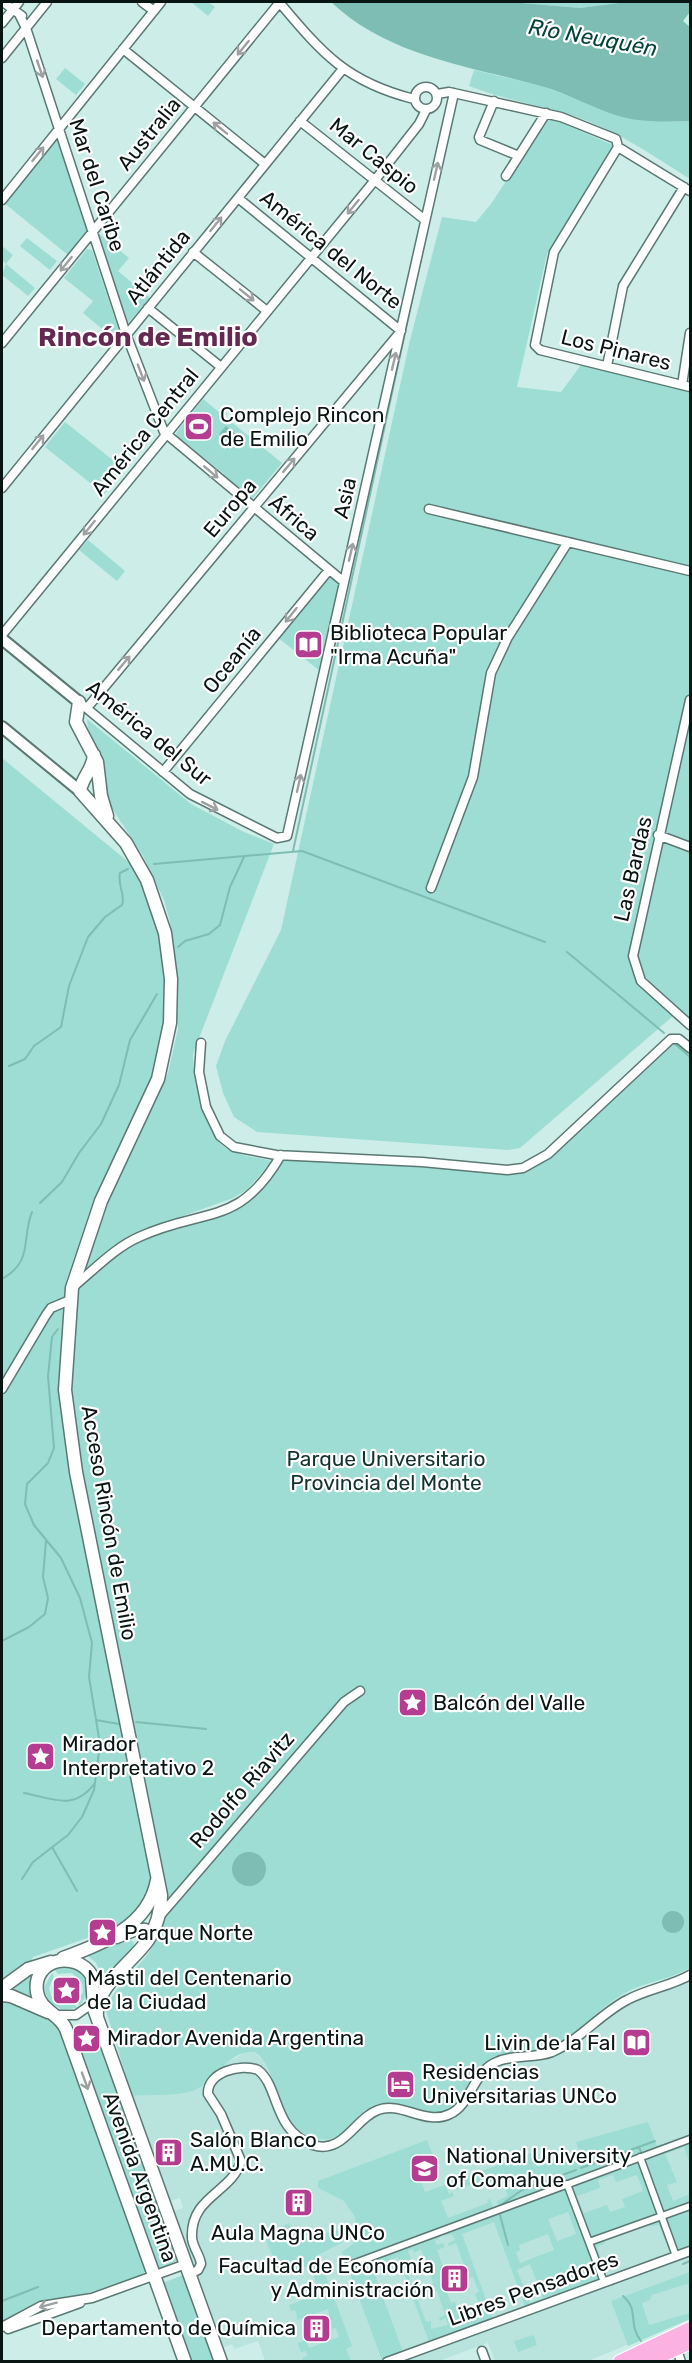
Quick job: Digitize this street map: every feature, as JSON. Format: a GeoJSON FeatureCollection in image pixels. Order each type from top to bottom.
{"type":"FeatureCollection","features":[{"type":"Feature","properties":{"kind":"main road","name":"Acceso Rincón de Emilio"},"geometry":{"type":"LineString","coordinates":[[83,705],[75,717],[77,726],[94,755],[98,767],[100,796],[110,822]]}},
{"type":"Feature","properties":{"kind":"main road"},"geometry":{"type":"LineString","coordinates":[[80,791],[82,783],[92,768],[94,755]]}},
{"type":"Feature","properties":{"kind":"main road","name":"Acceso Rincón de Emilio"},"geometry":{"type":"LineString","coordinates":[[80,791],[110,822],[134,855],[158,906],[170,963],[171,1016],[158,1079],[101,1201],[71,1294],[65,1390],[76,1472],[156,1864],[161,1895],[159,1918]]}},
{"type":"Feature","properties":{"kind":"main road","name":"Acceso Rincón de Emilio"},"geometry":{"type":"LineString","coordinates":[[100,1945],[145,1910],[155,1888],[156,1864]]}},
{"type":"Feature","properties":{"kind":"main road","name":"Rodolfo Riavitz"},"geometry":{"type":"LineString","coordinates":[[97,2017],[98,2002],[103,1993],[144,1934],[159,1918]]}},
{"type":"Feature","properties":{"kind":"main road"},"geometry":{"type":"LineString","coordinates":[[2,1988],[28,1969],[100,1945]]}},
{"type":"Feature","properties":{"kind":"main road"},"geometry":{"type":"LineString","coordinates":[[51,2013],[39,2000],[37,1984],[42,1971],[56,1961],[74,1961],[88,1970],[94,1984],[93,2003]]}},
{"type":"Feature","properties":{"kind":"main road"},"geometry":{"type":"LineString","coordinates":[[93,2003],[103,1993]]}},
{"type":"Feature","properties":{"kind":"main road"},"geometry":{"type":"LineString","coordinates":[[2,1995],[11,1996],[51,2013]]}},
{"type":"Feature","properties":{"kind":"main road","name":"Avenida Argentina"},"geometry":{"type":"LineString","coordinates":[[93,2003],[221,2361]]}},
{"type":"Feature","properties":{"kind":"main road","name":"Avenida Argentina"},"geometry":{"type":"LineString","coordinates":[[51,2013],[66,2029],[185,2361]]}},
{"type":"Feature","properties":{"kind":"main road"},"geometry":{"type":"LineString","coordinates":[[620,2361],[690,2330]]}},
{"type":"Feature","properties":{"kind":"main road"},"geometry":{"type":"LineString","coordinates":[[647,2361],[679,2355],[690,2342]]}},
{"type":"Feature","properties":{"kind":"street","name":"Mar del Caribe"},"geometry":{"type":"LineString","coordinates":[[3,2],[34,17]]}},
{"type":"Feature","properties":{"kind":"street"},"geometry":{"type":"LineString","coordinates":[[2,58],[47,2]]}},
{"type":"Feature","properties":{"kind":"street"},"geometry":{"type":"LineString","coordinates":[[142,2],[154,11]]}},
{"type":"Feature","properties":{"kind":"street"},"geometry":{"type":"LineString","coordinates":[[2,200],[162,2]]}},
{"type":"Feature","properties":{"kind":"street"},"geometry":{"type":"LineString","coordinates":[[279,2],[315,45],[342,70],[388,92],[414,99],[418,106],[426,110],[434,106],[436,94],[432,88],[425,87],[418,90],[414,99]]}},
{"type":"Feature","properties":{"kind":"street","name":"Australia"},"geometry":{"type":"LineString","coordinates":[[2,343],[279,2]]}},
{"type":"Feature","properties":{"kind":"street","name":"Mar del Caribe"},"geometry":{"type":"LineString","coordinates":[[17,8],[60,127],[126,334],[166,435]]}},
{"type":"Feature","properties":{"kind":"street"},"geometry":{"type":"LineString","coordinates":[[2,23],[17,8]]}},
{"type":"Feature","properties":{"kind":"street","name":"América del Norte"},"geometry":{"type":"LineString","coordinates":[[123,49],[265,165]]}},
{"type":"Feature","properties":{"kind":"street","name":"Atlántida"},"geometry":{"type":"LineString","coordinates":[[2,488],[342,70]]}},
{"type":"Feature","properties":{"kind":"street"},"geometry":{"type":"LineString","coordinates":[[436,94],[454,93],[570,119],[614,138],[618,141],[618,147],[687,189],[623,286],[607,366]]}},
{"type":"Feature","properties":{"kind":"street","name":"Asia"},"geometry":{"type":"LineString","coordinates":[[284,838],[288,833],[454,93]]}},
{"type":"Feature","properties":{"kind":"street"},"geometry":{"type":"LineString","coordinates":[[494,101],[479,137],[480,140],[519,156]]}},
{"type":"Feature","properties":{"kind":"street","name":"América Central"},"geometry":{"type":"LineString","coordinates":[[2,637],[375,180],[419,124],[426,110]]}},
{"type":"Feature","properties":{"kind":"street"},"geometry":{"type":"LineString","coordinates":[[506,176],[546,113]]}},
{"type":"Feature","properties":{"kind":"street","name":"Mar Caspio"},"geometry":{"type":"LineString","coordinates":[[300,121],[425,220]]}},
{"type":"Feature","properties":{"kind":"street","name":"Los Pinares"},"geometry":{"type":"LineString","coordinates":[[618,147],[554,252],[535,345],[540,350],[686,386]]}},
{"type":"Feature","properties":{"kind":"street","name":"América del Norte"},"geometry":{"type":"LineString","coordinates":[[238,198],[401,331]]}},
{"type":"Feature","properties":{"kind":"street"},"geometry":{"type":"LineString","coordinates":[[193,252],[267,311]]}},
{"type":"Feature","properties":{"kind":"street"},"geometry":{"type":"LineString","coordinates":[[148,308],[221,367]]}},
{"type":"Feature","properties":{"kind":"street","name":"Europa"},"geometry":{"type":"LineString","coordinates":[[83,705],[254,508],[401,331]]}},
{"type":"Feature","properties":{"kind":"street"},"geometry":{"type":"LineString","coordinates":[[686,386],[690,333]]}},
{"type":"Feature","properties":{"kind":"street","name":"África"},"geometry":{"type":"LineString","coordinates":[[166,435],[344,582]]}},
{"type":"Feature","properties":{"kind":"street"},"geometry":{"type":"LineString","coordinates":[[429,509],[690,571]]}},
{"type":"Feature","properties":{"kind":"street"},"geometry":{"type":"LineString","coordinates":[[431,888],[473,777],[491,673],[508,637],[568,542]]}},
{"type":"Feature","properties":{"kind":"street","name":"Oceanía"},"geometry":{"type":"LineString","coordinates":[[162,772],[329,570]]}},
{"type":"Feature","properties":{"kind":"street","name":"América del Sur"},"geometry":{"type":"LineString","coordinates":[[2,637],[196,798],[262,831],[284,838]]}},
{"type":"Feature","properties":{"kind":"street","name":"Las Bardas"},"geometry":{"type":"LineString","coordinates":[[690,700],[634,948],[634,965],[647,989],[690,1025]]}},
{"type":"Feature","properties":{"kind":"street","name":"Acceso Rincón de Emilio"},"geometry":{"type":"LineString","coordinates":[[2,727],[80,791]]}},
{"type":"Feature","properties":{"kind":"street"},"geometry":{"type":"LineString","coordinates":[[658,835],[690,846]]}},
{"type":"Feature","properties":{"kind":"street"},"geometry":{"type":"LineString","coordinates":[[201,1043],[198,1058],[202,1091],[212,1124],[220,1136],[234,1147],[281,1155],[422,1162],[487,1170],[523,1168],[548,1154],[671,1039],[679,1039],[690,1048]]}},
{"type":"Feature","properties":{"kind":"street"},"geometry":{"type":"LineString","coordinates":[[2,1389],[51,1308],[71,1294],[125,1244],[162,1227],[237,1206],[254,1193],[281,1155]]}},
{"type":"Feature","properties":{"kind":"street","name":"Rodolfo Riavitz"},"geometry":{"type":"LineString","coordinates":[[159,1918],[344,1702],[360,1691]]}},
{"type":"Feature","properties":{"kind":"street"},"geometry":{"type":"LineString","coordinates":[[156,1864],[165,1892],[170,1895],[179,1894]]}},
{"type":"Feature","properties":{"kind":"street"},"geometry":{"type":"LineString","coordinates":[[100,1945],[144,1934]]}},
{"type":"Feature","properties":{"kind":"street"},"geometry":{"type":"LineString","coordinates":[[2,2329],[154,2275],[188,2269],[198,2270],[201,2264],[192,2238],[195,2215],[236,2171],[241,2161],[221,2114],[208,2094],[209,2084],[217,2076],[246,2067],[258,2070],[266,2079],[277,2111],[284,2122],[308,2142],[319,2146],[331,2145],[345,2137],[379,2109],[436,2118],[447,2116],[460,2106],[480,2076],[493,2063],[549,2053],[626,2000],[690,1975]]}},
{"type":"Feature","properties":{"kind":"street"},"geometry":{"type":"LineString","coordinates":[[51,2013],[73,2016],[93,2003]]}},
{"type":"Feature","properties":{"kind":"street"},"geometry":{"type":"LineString","coordinates":[[347,2266],[690,2139]]}},
{"type":"Feature","properties":{"kind":"street"},"geometry":{"type":"LineString","coordinates":[[639,2157],[676,2256]]}},
{"type":"Feature","properties":{"kind":"street"},"geometry":{"type":"LineString","coordinates":[[567,2184],[604,2282]]}},
{"type":"Feature","properties":{"kind":"street"},"geometry":{"type":"LineString","coordinates":[[589,2242],[690,2206]]}},
{"type":"Feature","properties":{"kind":"street","name":"Libres Pensadores"},"geometry":{"type":"LineString","coordinates":[[387,2361],[690,2251]]}},
{"type":"Feature","properties":{"kind":"street"},"geometry":{"type":"LineString","coordinates":[[482,2351],[486,2361]]}},
{"type":"Feature","properties":{"kind":"shaded area","name":"National University of Comahue"},"geometry":{"type":"Polygon","coordinates":[[[690,1968],[690,2319],[588,2361],[495,2361],[488,2343],[436,2362],[265,2361],[258,2341],[234,2349],[232,2344],[224,2347],[174,2211],[183,2208],[180,2198],[170,2201],[132,2096],[191,2091],[207,2081],[221,2066],[246,2052],[254,2052],[264,2061],[289,2119],[308,2136],[323,2140],[342,2134],[366,2111],[376,2105],[388,2104],[424,2111],[456,2103],[479,2069],[491,2059],[554,2046],[622,1995],[690,1968]]]}},
{"type":"Feature","properties":{"kind":"green space"},"geometry":{"type":"Polygon","coordinates":[[[191,2],[208,2],[215,7],[208,16],[191,2]]]}},
{"type":"Feature","properties":{"kind":"green space"},"geometry":{"type":"Polygon","coordinates":[[[510,2],[626,2],[580,8],[510,2]]]}},
{"type":"Feature","properties":{"kind":"green space"},"geometry":{"type":"Polygon","coordinates":[[[65,68],[85,84],[76,95],[56,79],[65,68]]]}},
{"type":"Feature","properties":{"kind":"green space"},"geometry":{"type":"Polygon","coordinates":[[[474,70],[542,86],[600,108],[674,122],[690,121],[690,179],[631,142],[600,126],[567,114],[469,86],[474,70]]]}},
{"type":"Feature","properties":{"kind":"green space"},"geometry":{"type":"Polygon","coordinates":[[[548,117],[613,145],[547,254],[517,387],[561,392],[581,365],[690,392],[690,1032],[672,1017],[520,1148],[508,1150],[257,1132],[234,1117],[223,1093],[216,1066],[225,1041],[281,930],[410,340],[442,217],[476,222],[491,204],[548,117]]]}},
{"type":"Feature","properties":{"kind":"green space"},"geometry":{"type":"Polygon","coordinates":[[[57,140],[60,140],[88,228],[68,255],[4,203],[57,140]]]}},
{"type":"Feature","properties":{"kind":"green space"},"geometry":{"type":"Polygon","coordinates":[[[97,232],[129,258],[118,271],[150,298],[128,323],[125,320],[97,232]]]}},
{"type":"Feature","properties":{"kind":"green space"},"geometry":{"type":"Polygon","coordinates":[[[27,238],[57,261],[50,270],[20,246],[27,238]]]}},
{"type":"Feature","properties":{"kind":"green space"},"geometry":{"type":"Polygon","coordinates":[[[2,246],[13,255],[6,264],[2,260],[2,246]]]}},
{"type":"Feature","properties":{"kind":"green space"},"geometry":{"type":"Polygon","coordinates":[[[87,249],[92,250],[119,331],[113,338],[83,313],[93,301],[64,278],[87,249]]]}},
{"type":"Feature","properties":{"kind":"green space"},"geometry":{"type":"Polygon","coordinates":[[[6,264],[35,288],[28,296],[2,275],[6,264]]]}},
{"type":"Feature","properties":{"kind":"green space"},"geometry":{"type":"Polygon","coordinates":[[[203,399],[282,463],[253,498],[222,476],[224,474],[177,436],[176,433],[203,399]]]}},
{"type":"Feature","properties":{"kind":"green space"},"geometry":{"type":"Polygon","coordinates":[[[65,422],[124,469],[104,494],[45,447],[65,422]]]}},
{"type":"Feature","properties":{"kind":"green space"},"geometry":{"type":"Polygon","coordinates":[[[88,540],[125,571],[117,581],[79,550],[88,540]]]}},
{"type":"Feature","properties":{"kind":"green space"},"geometry":{"type":"Polygon","coordinates":[[[329,574],[340,583],[320,671],[277,637],[329,574]]]}},
{"type":"Feature","properties":{"kind":"green space"},"geometry":{"type":"Polygon","coordinates":[[[87,719],[191,804],[244,832],[274,844],[193,1054],[201,1103],[216,1139],[234,1152],[272,1161],[247,1190],[233,1198],[130,1235],[82,1274],[106,1204],[168,1073],[178,1029],[170,922],[164,900],[143,856],[110,805],[100,755],[88,728],[87,719]]]}},
{"type":"Feature","properties":{"kind":"green space"},"geometry":{"type":"Polygon","coordinates":[[[2,758],[131,864],[140,874],[160,928],[168,1001],[154,1074],[88,1216],[66,1281],[60,1398],[67,1461],[152,1864],[152,1878],[145,1901],[138,1910],[111,1932],[99,1940],[93,1936],[33,1957],[30,1964],[2,1983],[2,758]]]}},
{"type":"Feature","properties":{"kind":"green space","name":"Parque Universitario Provincia del Monte"},"geometry":{"type":"Polygon","coordinates":[[[671,1039],[690,1048],[690,1968],[623,1994],[571,2035],[553,2046],[538,2051],[506,2053],[491,2058],[479,2070],[460,2100],[447,2110],[429,2112],[393,2104],[375,2105],[333,2138],[315,2138],[301,2131],[290,2121],[268,2069],[254,2052],[245,2053],[230,2060],[204,2084],[190,2092],[132,2096],[106,2011],[119,1986],[153,1946],[158,1932],[161,1909],[66,1406],[72,1288],[125,1244],[237,1206],[281,1155],[507,1170],[548,1154],[671,1039]]]}},
{"type":"Feature","properties":{"kind":"green space"},"geometry":{"type":"Polygon","coordinates":[[[129,1940],[134,1942],[133,1947],[104,1979],[96,1963],[87,1955],[129,1940]]]}},
{"type":"Feature","properties":{"kind":"green space"},"geometry":{"type":"Polygon","coordinates":[[[63,1968],[77,1972],[85,1980],[87,1992],[80,2005],[77,2001],[83,1992],[82,1983],[72,1973],[58,1974],[55,1970],[63,1968]]]}},
{"type":"Feature","properties":{"kind":"green space"},"geometry":{"type":"Polygon","coordinates":[[[52,1973],[54,1976],[49,1988],[52,1998],[60,2005],[74,2004],[77,2008],[62,2010],[48,2001],[44,1987],[52,1973]]]}},
{"type":"Feature","properties":{"kind":"green space"},"geometry":{"type":"Polygon","coordinates":[[[30,1975],[30,1996],[13,1989],[30,1975]]]}},
{"type":"Feature","properties":{"kind":"green space"},"geometry":{"type":"Polygon","coordinates":[[[2,1998],[58,2024],[147,2270],[139,2277],[85,2294],[40,2302],[2,2323],[2,1998]]]}},
{"type":"Feature","properties":{"kind":"green space"},"geometry":{"type":"Polygon","coordinates":[[[100,2036],[179,2260],[159,2269],[157,2269],[75,2045],[100,2036]]]}},
{"type":"Feature","properties":{"kind":"green space"},"geometry":{"type":"Polygon","coordinates":[[[648,2122],[657,2146],[690,2134],[690,2165],[684,2147],[665,2154],[677,2182],[667,2185],[673,2201],[690,2194],[690,2247],[670,2253],[659,2225],[650,2226],[648,2222],[604,2238],[605,2243],[597,2247],[606,2274],[604,2278],[525,2307],[494,2222],[462,2234],[493,2319],[429,2342],[398,2257],[372,2267],[403,2352],[382,2360],[342,2252],[353,2244],[357,2236],[355,2217],[344,2201],[318,2188],[318,2181],[427,2140],[433,2156],[415,2165],[425,2192],[531,2153],[536,2166],[554,2162],[559,2164],[561,2159],[579,2151],[576,2142],[648,2122]],[[613,2175],[598,2180],[600,2188],[577,2196],[584,2213],[607,2205],[610,2212],[625,2207],[622,2199],[643,2191],[637,2175],[616,2182],[613,2175]],[[487,2179],[457,2190],[454,2184],[446,2187],[449,2194],[452,2192],[454,2196],[441,2201],[448,2218],[488,2203],[487,2200],[490,2199],[493,2207],[498,2205],[497,2201],[508,2196],[501,2179],[489,2183],[487,2179]],[[568,2212],[548,2219],[557,2241],[576,2234],[568,2212]],[[444,2234],[435,2241],[437,2245],[443,2243],[445,2247],[437,2250],[447,2278],[443,2280],[445,2283],[456,2279],[457,2282],[445,2287],[451,2303],[455,2302],[463,2323],[483,2315],[475,2294],[479,2292],[473,2277],[465,2279],[462,2272],[466,2270],[456,2243],[449,2246],[448,2243],[455,2240],[452,2234],[445,2236],[444,2234]],[[548,2234],[519,2245],[520,2250],[516,2252],[520,2263],[554,2250],[548,2234]],[[413,2249],[408,2251],[411,2260],[404,2263],[414,2290],[419,2289],[422,2296],[417,2298],[426,2322],[431,2321],[431,2329],[448,2325],[446,2318],[440,2321],[439,2318],[445,2315],[437,2291],[433,2292],[430,2285],[433,2283],[421,2249],[414,2253],[413,2249]],[[530,2264],[517,2270],[530,2303],[543,2298],[530,2264]]]}},
{"type":"Feature","properties":{"kind":"green space"},"geometry":{"type":"Polygon","coordinates":[[[289,2223],[296,2241],[336,2230],[344,2234],[343,2242],[318,2255],[352,2346],[346,2349],[351,2361],[304,2361],[302,2358],[308,2356],[306,2351],[301,2352],[298,2343],[306,2340],[309,2348],[339,2337],[336,2328],[332,2329],[328,2309],[298,2320],[295,2310],[291,2311],[289,2305],[322,2293],[319,2284],[316,2285],[311,2265],[281,2276],[263,2233],[289,2223]]]}},
{"type":"Feature","properties":{"kind":"green space"},"geometry":{"type":"Polygon","coordinates":[[[690,2272],[690,2283],[652,2295],[650,2300],[642,2303],[649,2325],[690,2313],[690,2319],[628,2346],[611,2301],[690,2272]]]}},
{"type":"Feature","properties":{"kind":"green space"},"geometry":{"type":"Polygon","coordinates":[[[183,2275],[218,2361],[189,2361],[162,2283],[183,2275]]]}},
{"type":"Feature","properties":{"kind":"green space"},"geometry":{"type":"Polygon","coordinates":[[[534,2335],[537,2345],[518,2352],[514,2341],[534,2335]]]}},
{"type":"Feature","properties":{"kind":"water","name":"Río Neuquén"},"geometry":{"type":"Polygon","coordinates":[[[331,2],[510,2],[580,8],[626,2],[690,2],[690,12],[683,21],[690,27],[690,121],[631,119],[552,89],[430,57],[378,35],[353,20],[331,2]]]}},
{"type":"Feature","properties":{"kind":"water"},"geometry":{"type":"Polygon","coordinates":[[[226,426],[242,439],[235,447],[219,434],[226,426]]]}},
{"type":"Feature","properties":{"kind":"water"},"geometry":{"type":"Polygon","coordinates":[[[249,1852],[261,1857],[266,1869],[261,1881],[249,1886],[237,1881],[232,1869],[237,1857],[249,1852]]]}},
{"type":"Feature","properties":{"kind":"water"},"geometry":{"type":"Polygon","coordinates":[[[669,1911],[677,1911],[684,1918],[684,1926],[677,1933],[669,1933],[662,1926],[662,1918],[669,1911]]]}},
{"type":"Feature","properties":{"kind":"water"},"geometry":{"type":"Polygon","coordinates":[[[66,1976],[76,1980],[80,1990],[76,2000],[66,2004],[56,2000],[52,1990],[56,1980],[66,1976]]]}},
{"type":"Feature","properties":{"kind":"waterway"},"geometry":{"type":"LineString","coordinates":[[293,851],[430,217]]}},
{"type":"Feature","properties":{"kind":"waterway"},"geometry":{"type":"LineString","coordinates":[[154,864],[302,851],[545,942]]}},
{"type":"Feature","properties":{"kind":"waterway"},"geometry":{"type":"LineString","coordinates":[[178,947],[185,941],[209,934],[220,925],[230,887],[244,857]]}},
{"type":"Feature","properties":{"kind":"waterway"},"geometry":{"type":"LineString","coordinates":[[9,1066],[25,1059],[34,1046],[61,1027],[69,986],[88,937],[105,917],[122,905],[120,873],[128,869]]}},
{"type":"Feature","properties":{"kind":"waterway"},"geometry":{"type":"LineString","coordinates":[[567,952],[664,1033]]}},
{"type":"Feature","properties":{"kind":"waterway"},"geometry":{"type":"LineString","coordinates":[[40,1203],[62,1182],[79,1153],[101,1124],[119,1085],[130,1040],[157,994]]}},
{"type":"Feature","properties":{"kind":"waterway"},"geometry":{"type":"LineString","coordinates":[[674,1043],[690,1057]]}},
{"type":"Feature","properties":{"kind":"waterway"},"geometry":{"type":"LineString","coordinates":[[2,1279],[19,1265],[23,1257],[32,1212]]}},
{"type":"Feature","properties":{"kind":"waterway"},"geometry":{"type":"LineString","coordinates":[[22,1879],[33,1862],[68,1835],[82,1817],[94,1790],[100,1744],[89,1677],[92,1643],[80,1598],[61,1558],[34,1525],[25,1504],[27,1484],[48,1463],[54,1448],[48,1376],[52,1337],[58,1329]]}},
{"type":"Feature","properties":{"kind":"waterway"},"geometry":{"type":"LineString","coordinates":[[2,1641],[29,1627],[45,1614],[48,1598],[43,1577],[46,1541]]}},
{"type":"Feature","properties":{"kind":"waterway"},"geometry":{"type":"LineString","coordinates":[[96,1720],[119,1724]]}},
{"type":"Feature","properties":{"kind":"waterway"},"geometry":{"type":"LineString","coordinates":[[136,1722],[206,1729]]}},
{"type":"Feature","properties":{"kind":"waterway"},"geometry":{"type":"LineString","coordinates":[[24,1793],[53,1800],[71,1800],[79,1798],[95,1783]]}},
{"type":"Feature","properties":{"kind":"waterway"},"geometry":{"type":"LineString","coordinates":[[52,1847],[77,1891]]}},
{"type":"Feature","properties":{"kind":"waterway"},"geometry":{"type":"LineString","coordinates":[[581,2168],[655,2141]]}},
{"type":"Feature","properties":{"kind":"waterway"},"geometry":{"type":"LineString","coordinates":[[639,2147],[641,2152]]}},
{"type":"Feature","properties":{"kind":"waterway"},"geometry":{"type":"LineString","coordinates":[[551,2179],[576,2170]]}},
{"type":"Feature","properties":{"kind":"waterway"},"geometry":{"type":"LineString","coordinates":[[501,2205],[522,2190],[546,2181]]}},
{"type":"Feature","properties":{"kind":"waterway"},"geometry":{"type":"LineString","coordinates":[[655,2188],[664,2214]]}},
{"type":"Feature","properties":{"kind":"waterway"},"geometry":{"type":"LineString","coordinates":[[500,2215],[508,2245]]}},
{"type":"Feature","properties":{"kind":"waterway"},"geometry":{"type":"LineString","coordinates":[[665,2217],[675,2243]]}},
{"type":"Feature","properties":{"kind":"waterway"},"geometry":{"type":"LineString","coordinates":[[683,2264],[690,2261]]}},
{"type":"Feature","properties":{"kind":"waterway"},"geometry":{"type":"LineString","coordinates":[[2,2301],[38,2287]]}},
{"type":"Feature","properties":{"kind":"waterway"},"geometry":{"type":"LineString","coordinates":[[623,2296],[631,2307],[637,2335],[641,2341]]}},
{"type":"Feature","properties":{"kind":"place","name":"Complejo Rincon de Emilio"},"geometry":{"type":"Point","coordinates":[199,427]}},
{"type":"Feature","properties":{"kind":"place","name":"Biblioteca Popular \"Irma Acuña\""},"geometry":{"type":"Point","coordinates":[309,645]}},
{"type":"Feature","properties":{"kind":"place","name":"Balcón del Valle"},"geometry":{"type":"Point","coordinates":[412,1703]}},
{"type":"Feature","properties":{"kind":"place","name":"Mirador Interpretativo 2"},"geometry":{"type":"Point","coordinates":[41,1756]}},
{"type":"Feature","properties":{"kind":"place","name":"Parque Norte"},"geometry":{"type":"Point","coordinates":[103,1933]}},
{"type":"Feature","properties":{"kind":"place","name":"Mástil del Centenario de la Ciudad"},"geometry":{"type":"Point","coordinates":[66,1990]}},
{"type":"Feature","properties":{"kind":"place","name":"Mirador Avenida Argentina"},"geometry":{"type":"Point","coordinates":[86,2038]}},
{"type":"Feature","properties":{"kind":"place","name":"Livin de la FaI"},"geometry":{"type":"Point","coordinates":[637,2043]}},
{"type":"Feature","properties":{"kind":"place","name":"Residencias Universitarias UNCo"},"geometry":{"type":"Point","coordinates":[401,2084]}},
{"type":"Feature","properties":{"kind":"place","name":"Salón Blanco A.MU.C."},"geometry":{"type":"Point","coordinates":[169,2152]}},
{"type":"Feature","properties":{"kind":"place","name":"National University of Comahue"},"geometry":{"type":"Point","coordinates":[425,2168]}},
{"type":"Feature","properties":{"kind":"place","name":"Aula Magna UNCo"},"geometry":{"type":"Point","coordinates":[298,2202]}},
{"type":"Feature","properties":{"kind":"place","name":"Facultad de Economía y Administración"},"geometry":{"type":"Point","coordinates":[455,2278]}},
{"type":"Feature","properties":{"kind":"place","name":"Departamento de Química"},"geometry":{"type":"Point","coordinates":[317,2328]}},
{"type":"Feature","properties":{"kind":"district","name":"Rincón de Emilio"},"geometry":{"type":"Point","coordinates":[148,337]}}]}
